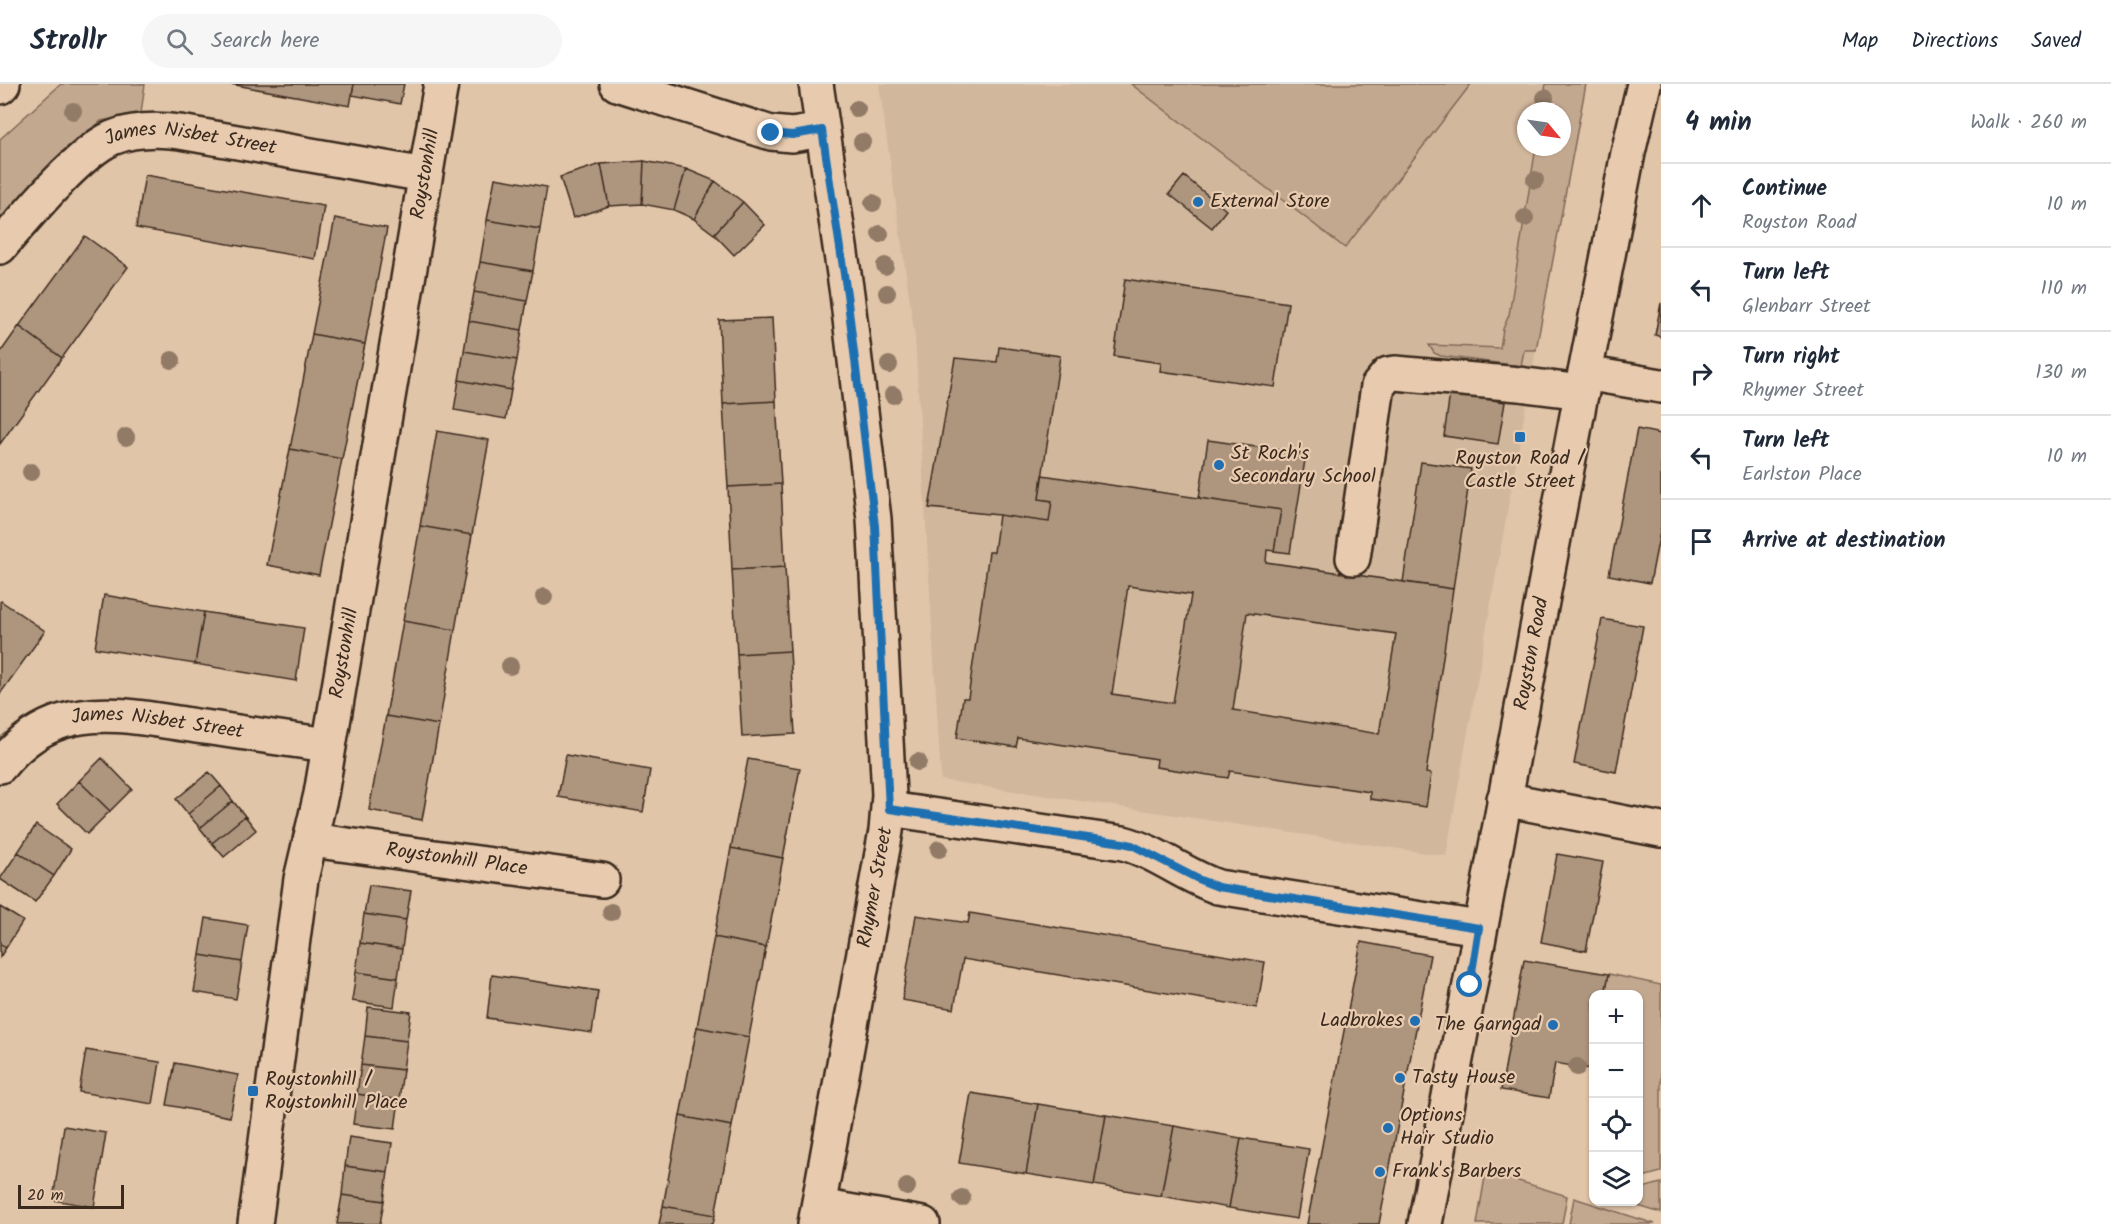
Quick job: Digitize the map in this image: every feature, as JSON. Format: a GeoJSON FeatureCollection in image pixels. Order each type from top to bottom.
{"type":"FeatureCollection","features":[{"type":"Feature","properties":{"kind":"street","name":"Roystonhill"},"geometry":{"type":"LineString","coordinates":[[255,1224],[301,879],[311,840],[329,745],[441,84]]}},
{"type":"Feature","properties":{"kind":"street"},"geometry":{"type":"LineString","coordinates":[[617,84],[771,133],[792,135],[822,130]]}},
{"type":"Feature","properties":{"kind":"street","name":"Rhymer Street"},"geometry":{"type":"LineString","coordinates":[[816,84],[847,294],[875,526],[889,809],[817,1215]]}},
{"type":"Feature","properties":{"kind":"street","name":"Royston Road"},"geometry":{"type":"LineString","coordinates":[[1425,1224],[1479,928],[1628,153],[1644,84]]}},
{"type":"Feature","properties":{"kind":"street","name":"James Nisbet Street"},"geometry":{"type":"LineString","coordinates":[[0,247],[87,155],[111,138],[140,131],[180,132],[425,175]]}},
{"type":"Feature","properties":{"kind":"street"},"geometry":{"type":"LineString","coordinates":[[1353,558],[1378,386],[1388,374],[1507,383],[1584,382],[1661,386]]}},
{"type":"Feature","properties":{"kind":"street","name":"James Nisbet Street"},"geometry":{"type":"LineString","coordinates":[[0,766],[24,741],[42,730],[62,721],[93,716],[138,718],[329,745]]}},
{"type":"Feature","properties":{"kind":"street"},"geometry":{"type":"LineString","coordinates":[[1504,800],[1661,830]]}},
{"type":"Feature","properties":{"kind":"street"},"geometry":{"type":"LineString","coordinates":[[889,809],[1123,843],[1132,845],[1218,887],[1479,928]]}},
{"type":"Feature","properties":{"kind":"street","name":"Roystonhill Place"},"geometry":{"type":"LineString","coordinates":[[311,840],[602,880]]}},
{"type":"Feature","properties":{"kind":"street"},"geometry":{"type":"LineString","coordinates":[[817,1215],[924,1224]]}},
{"type":"Feature","properties":{"kind":"shaded area"},"geometry":{"type":"Polygon","coordinates":[[[61,84],[145,84],[141,113],[101,121],[28,188],[0,221],[0,139],[61,84]]]}},
{"type":"Feature","properties":{"kind":"shaded area","name":"St Roch's Secondary School"},"geometry":{"type":"Polygon","coordinates":[[[879,84],[1586,84],[1446,856],[941,780],[915,337],[879,84]]]}},
{"type":"Feature","properties":{"kind":"shaded area"},"geometry":{"type":"Polygon","coordinates":[[[1131,84],[1471,84],[1345,248],[1131,84]]]}},
{"type":"Feature","properties":{"kind":"shaded area"},"geometry":{"type":"Polygon","coordinates":[[[1546,84],[1586,84],[1536,350],[1524,350],[1521,366],[1441,356],[1434,353],[1429,345],[1500,348],[1503,329],[1509,315],[1535,156],[1571,156],[1571,102],[1543,102],[1546,84]]]}},
{"type":"Feature","properties":{"kind":"shaded area"},"geometry":{"type":"Polygon","coordinates":[[[1609,974],[1661,985],[1661,1172],[1643,1177],[1643,990],[1606,990],[1609,974]]]}},
{"type":"Feature","properties":{"kind":"shaded area"},"geometry":{"type":"Polygon","coordinates":[[[1486,1171],[1567,1196],[1562,1224],[1477,1224],[1486,1171]]]}},
{"type":"Feature","properties":{"kind":"shaded area"},"geometry":{"type":"Polygon","coordinates":[[[1661,1183],[1661,1213],[1638,1206],[1643,1206],[1643,1188],[1661,1183]]]}},
{"type":"Feature","properties":{"kind":"shaded area"},"geometry":{"type":"Polygon","coordinates":[[[1574,1198],[1589,1203],[1589,1206],[1599,1206],[1655,1224],[1569,1224],[1574,1198]]]}},
{"type":"Feature","properties":{"kind":"building"},"geometry":{"type":"Polygon","coordinates":[[[230,84],[354,84],[350,106],[230,84]]]}},
{"type":"Feature","properties":{"kind":"building"},"geometry":{"type":"Polygon","coordinates":[[[354,84],[404,84],[400,104],[352,95],[354,84]]]}},
{"type":"Feature","properties":{"kind":"building"},"geometry":{"type":"Polygon","coordinates":[[[644,161],[642,204],[609,206],[601,164],[644,161]]]}},
{"type":"Feature","properties":{"kind":"building"},"geometry":{"type":"Polygon","coordinates":[[[644,161],[686,169],[674,210],[642,204],[644,161]]]}},
{"type":"Feature","properties":{"kind":"building"},"geometry":{"type":"Polygon","coordinates":[[[601,164],[609,206],[573,218],[560,177],[601,164]]]}},
{"type":"Feature","properties":{"kind":"building"},"geometry":{"type":"Polygon","coordinates":[[[686,169],[715,181],[694,219],[674,210],[686,169]]]}},
{"type":"Feature","properties":{"kind":"building"},"geometry":{"type":"Polygon","coordinates":[[[145,175],[324,206],[315,259],[136,228],[145,175]]]}},
{"type":"Feature","properties":{"kind":"building","name":"External Store"},"geometry":{"type":"Polygon","coordinates":[[[1184,176],[1226,210],[1212,228],[1169,194],[1184,176]]]}},
{"type":"Feature","properties":{"kind":"building"},"geometry":{"type":"Polygon","coordinates":[[[495,178],[547,187],[540,229],[487,220],[495,178]]]}},
{"type":"Feature","properties":{"kind":"building"},"geometry":{"type":"Polygon","coordinates":[[[715,181],[743,202],[714,234],[694,219],[715,181]]]}},
{"type":"Feature","properties":{"kind":"building"},"geometry":{"type":"Polygon","coordinates":[[[743,202],[765,225],[734,255],[714,234],[743,202]]]}},
{"type":"Feature","properties":{"kind":"building"},"geometry":{"type":"Polygon","coordinates":[[[335,218],[387,228],[365,344],[312,334],[335,218]]]}},
{"type":"Feature","properties":{"kind":"building"},"geometry":{"type":"Polygon","coordinates":[[[487,220],[540,229],[533,271],[480,262],[487,220]]]}},
{"type":"Feature","properties":{"kind":"building"},"geometry":{"type":"Polygon","coordinates":[[[85,236],[128,267],[62,358],[19,326],[85,236]]]}},
{"type":"Feature","properties":{"kind":"building"},"geometry":{"type":"Polygon","coordinates":[[[480,262],[533,271],[527,301],[474,292],[480,262]]]}},
{"type":"Feature","properties":{"kind":"building"},"geometry":{"type":"Polygon","coordinates":[[[1125,279],[1288,303],[1275,387],[1160,371],[1161,363],[1114,356],[1125,279]]]}},
{"type":"Feature","properties":{"kind":"building"},"geometry":{"type":"Polygon","coordinates":[[[474,292],[527,301],[522,330],[469,321],[474,292]]]}},
{"type":"Feature","properties":{"kind":"building"},"geometry":{"type":"Polygon","coordinates":[[[1661,303],[1661,337],[1655,335],[1661,303]]]}},
{"type":"Feature","properties":{"kind":"building"},"geometry":{"type":"Polygon","coordinates":[[[772,318],[776,401],[723,404],[719,320],[772,318]]]}},
{"type":"Feature","properties":{"kind":"building"},"geometry":{"type":"Polygon","coordinates":[[[469,321],[522,330],[517,360],[464,351],[469,321]]]}},
{"type":"Feature","properties":{"kind":"building"},"geometry":{"type":"Polygon","coordinates":[[[19,326],[62,358],[0,444],[0,353],[19,326]]]}},
{"type":"Feature","properties":{"kind":"building"},"geometry":{"type":"Polygon","coordinates":[[[312,334],[365,344],[342,459],[290,449],[312,334]]]}},
{"type":"Feature","properties":{"kind":"building"},"geometry":{"type":"Polygon","coordinates":[[[999,347],[1060,356],[1039,499],[1052,501],[1049,522],[929,508],[955,358],[997,362],[999,347]]]}},
{"type":"Feature","properties":{"kind":"building"},"geometry":{"type":"Polygon","coordinates":[[[464,351],[517,360],[511,390],[459,380],[464,351]]]}},
{"type":"Feature","properties":{"kind":"building"},"geometry":{"type":"Polygon","coordinates":[[[459,380],[511,390],[506,419],[454,410],[459,380]]]}},
{"type":"Feature","properties":{"kind":"building"},"geometry":{"type":"Polygon","coordinates":[[[1450,393],[1505,402],[1498,444],[1444,436],[1450,393]]]}},
{"type":"Feature","properties":{"kind":"building"},"geometry":{"type":"Polygon","coordinates":[[[776,401],[781,484],[728,487],[723,404],[776,401]]]}},
{"type":"Feature","properties":{"kind":"building"},"geometry":{"type":"Polygon","coordinates":[[[1637,429],[1661,434],[1661,527],[1650,583],[1609,575],[1637,429]]]}},
{"type":"Feature","properties":{"kind":"building"},"geometry":{"type":"Polygon","coordinates":[[[437,431],[489,440],[472,535],[420,526],[437,431]]]}},
{"type":"Feature","properties":{"kind":"building"},"geometry":{"type":"Polygon","coordinates":[[[1208,440],[1306,454],[1290,553],[1274,551],[1281,510],[1199,498],[1208,440]]]}},
{"type":"Feature","properties":{"kind":"building"},"geometry":{"type":"Polygon","coordinates":[[[290,449],[342,459],[319,575],[267,565],[290,449]]]}},
{"type":"Feature","properties":{"kind":"building"},"geometry":{"type":"Polygon","coordinates":[[[1421,462],[1471,469],[1453,589],[1403,582],[1421,462]]]}},
{"type":"Feature","properties":{"kind":"building"},"geometry":{"type":"Polygon","coordinates":[[[1042,475],[1281,510],[1274,551],[1267,550],[1266,562],[1453,589],[1426,773],[1431,774],[1426,807],[1370,799],[1370,792],[1230,771],[1228,778],[1156,767],[1157,759],[1018,738],[1016,747],[957,738],[963,698],[968,698],[989,552],[994,552],[999,515],[1049,522],[1052,501],[1039,499],[1042,475]],[[1128,586],[1112,694],[1173,703],[1191,595],[1128,586]],[[1247,613],[1233,710],[1379,734],[1396,634],[1247,613]]]}},
{"type":"Feature","properties":{"kind":"building"},"geometry":{"type":"Polygon","coordinates":[[[781,484],[785,567],[732,570],[728,487],[781,484]]]}},
{"type":"Feature","properties":{"kind":"building"},"geometry":{"type":"Polygon","coordinates":[[[420,526],[472,535],[455,630],[403,621],[420,526]]]}},
{"type":"Feature","properties":{"kind":"building"},"geometry":{"type":"Polygon","coordinates":[[[785,567],[790,651],[737,654],[732,570],[785,567]]]}},
{"type":"Feature","properties":{"kind":"building"},"geometry":{"type":"Polygon","coordinates":[[[104,595],[204,612],[195,664],[95,648],[104,595]]]}},
{"type":"Feature","properties":{"kind":"building"},"geometry":{"type":"Polygon","coordinates":[[[0,602],[45,631],[0,694],[0,602]]]}},
{"type":"Feature","properties":{"kind":"building"},"geometry":{"type":"Polygon","coordinates":[[[204,612],[304,628],[296,681],[195,664],[204,612]]]}},
{"type":"Feature","properties":{"kind":"building"},"geometry":{"type":"Polygon","coordinates":[[[1602,619],[1643,626],[1616,772],[1574,764],[1602,619]]]}},
{"type":"Feature","properties":{"kind":"building"},"geometry":{"type":"Polygon","coordinates":[[[403,621],[455,630],[439,725],[386,716],[403,621]]]}},
{"type":"Feature","properties":{"kind":"building"},"geometry":{"type":"Polygon","coordinates":[[[790,651],[795,734],[742,737],[737,654],[790,651]]]}},
{"type":"Feature","properties":{"kind":"building"},"geometry":{"type":"Polygon","coordinates":[[[386,716],[439,725],[422,820],[369,810],[386,716]]]}},
{"type":"Feature","properties":{"kind":"building"},"geometry":{"type":"Polygon","coordinates":[[[566,755],[650,770],[643,812],[558,797],[566,755]]]}},
{"type":"Feature","properties":{"kind":"building"},"geometry":{"type":"Polygon","coordinates":[[[102,758],[132,789],[110,811],[79,781],[102,758]]]}},
{"type":"Feature","properties":{"kind":"building"},"geometry":{"type":"Polygon","coordinates":[[[748,759],[800,768],[783,858],[731,848],[748,759]]]}},
{"type":"Feature","properties":{"kind":"building"},"geometry":{"type":"Polygon","coordinates":[[[209,772],[221,786],[188,814],[176,799],[209,772]]]}},
{"type":"Feature","properties":{"kind":"building"},"geometry":{"type":"Polygon","coordinates":[[[79,781],[110,811],[87,834],[57,804],[79,781]]]}},
{"type":"Feature","properties":{"kind":"building"},"geometry":{"type":"Polygon","coordinates":[[[221,786],[233,801],[200,828],[188,814],[221,786]]]}},
{"type":"Feature","properties":{"kind":"building"},"geometry":{"type":"Polygon","coordinates":[[[233,801],[245,816],[212,843],[200,828],[233,801]]]}},
{"type":"Feature","properties":{"kind":"building"},"geometry":{"type":"Polygon","coordinates":[[[245,816],[256,830],[224,857],[212,843],[245,816]]]}},
{"type":"Feature","properties":{"kind":"building"},"geometry":{"type":"Polygon","coordinates":[[[36,825],[71,849],[54,876],[18,852],[36,825]]]}},
{"type":"Feature","properties":{"kind":"building"},"geometry":{"type":"Polygon","coordinates":[[[731,848],[783,858],[766,947],[714,937],[731,848]]]}},
{"type":"Feature","properties":{"kind":"building"},"geometry":{"type":"Polygon","coordinates":[[[18,852],[54,876],[35,902],[0,879],[18,852]]]}},
{"type":"Feature","properties":{"kind":"building"},"geometry":{"type":"Polygon","coordinates":[[[1557,854],[1603,862],[1586,951],[1541,942],[1557,854]]]}},
{"type":"Feature","properties":{"kind":"building"},"geometry":{"type":"Polygon","coordinates":[[[369,885],[411,891],[406,920],[364,914],[369,885]]]}},
{"type":"Feature","properties":{"kind":"building"},"geometry":{"type":"Polygon","coordinates":[[[0,907],[23,921],[6,948],[0,944],[0,907]]]}},
{"type":"Feature","properties":{"kind":"building"},"geometry":{"type":"Polygon","coordinates":[[[970,913],[1265,962],[1257,1008],[963,959],[954,1009],[902,1000],[916,915],[968,923],[970,913]]]}},
{"type":"Feature","properties":{"kind":"building"},"geometry":{"type":"Polygon","coordinates":[[[364,914],[406,920],[402,949],[360,943],[364,914]]]}},
{"type":"Feature","properties":{"kind":"building"},"geometry":{"type":"Polygon","coordinates":[[[206,918],[248,925],[242,962],[200,955],[206,918]]]}},
{"type":"Feature","properties":{"kind":"building"},"geometry":{"type":"Polygon","coordinates":[[[714,937],[766,947],[749,1037],[697,1027],[714,937]]]}},
{"type":"Feature","properties":{"kind":"building"},"geometry":{"type":"Polygon","coordinates":[[[1361,942],[1430,955],[1379,1224],[1307,1224],[1361,942]]]}},
{"type":"Feature","properties":{"kind":"building"},"geometry":{"type":"Polygon","coordinates":[[[360,943],[402,949],[398,978],[356,972],[360,943]]]}},
{"type":"Feature","properties":{"kind":"building"},"geometry":{"type":"Polygon","coordinates":[[[0,944],[6,948],[0,957],[0,944]]]}},
{"type":"Feature","properties":{"kind":"building"},"geometry":{"type":"Polygon","coordinates":[[[200,955],[242,962],[236,999],[194,992],[200,955]]]}},
{"type":"Feature","properties":{"kind":"building","name":"The Garngad"},"geometry":{"type":"Polygon","coordinates":[[[1524,960],[1609,974],[1606,990],[1589,990],[1589,1069],[1555,1063],[1549,1098],[1501,1090],[1524,960]]]}},
{"type":"Feature","properties":{"kind":"building"},"geometry":{"type":"Polygon","coordinates":[[[356,972],[398,978],[394,1007],[352,1001],[356,972]]]}},
{"type":"Feature","properties":{"kind":"building"},"geometry":{"type":"Polygon","coordinates":[[[492,975],[598,991],[592,1033],[487,1018],[492,975]]]}},
{"type":"Feature","properties":{"kind":"building"},"geometry":{"type":"Polygon","coordinates":[[[368,1007],[411,1012],[407,1041],[365,1036],[368,1007]]]}},
{"type":"Feature","properties":{"kind":"building"},"geometry":{"type":"Polygon","coordinates":[[[697,1027],[749,1037],[732,1126],[680,1116],[697,1027]]]}},
{"type":"Feature","properties":{"kind":"building"},"geometry":{"type":"Polygon","coordinates":[[[365,1036],[407,1041],[403,1070],[361,1065],[365,1036]]]}},
{"type":"Feature","properties":{"kind":"building"},"geometry":{"type":"Polygon","coordinates":[[[86,1050],[160,1062],[153,1104],[79,1092],[86,1050]]]}},
{"type":"Feature","properties":{"kind":"building"},"geometry":{"type":"Polygon","coordinates":[[[175,1063],[238,1075],[230,1117],[167,1105],[175,1063]]]}},
{"type":"Feature","properties":{"kind":"building"},"geometry":{"type":"Polygon","coordinates":[[[361,1065],[403,1070],[399,1100],[357,1094],[361,1065]]]}},
{"type":"Feature","properties":{"kind":"building"},"geometry":{"type":"Polygon","coordinates":[[[971,1093],[1038,1104],[1026,1174],[959,1163],[971,1093]]]}},
{"type":"Feature","properties":{"kind":"building"},"geometry":{"type":"Polygon","coordinates":[[[357,1094],[399,1100],[395,1129],[353,1124],[357,1094]]]}},
{"type":"Feature","properties":{"kind":"building"},"geometry":{"type":"Polygon","coordinates":[[[1038,1104],[1106,1115],[1094,1185],[1026,1174],[1038,1104]]]}},
{"type":"Feature","properties":{"kind":"building"},"geometry":{"type":"Polygon","coordinates":[[[1106,1115],[1174,1126],[1161,1196],[1094,1185],[1106,1115]]]}},
{"type":"Feature","properties":{"kind":"building"},"geometry":{"type":"Polygon","coordinates":[[[680,1116],[732,1126],[715,1215],[663,1206],[680,1116]]]}},
{"type":"Feature","properties":{"kind":"building"},"geometry":{"type":"Polygon","coordinates":[[[64,1126],[106,1133],[94,1207],[53,1200],[64,1126]]]}},
{"type":"Feature","properties":{"kind":"building"},"geometry":{"type":"Polygon","coordinates":[[[1174,1126],[1241,1138],[1229,1208],[1161,1196],[1174,1126]]]}},
{"type":"Feature","properties":{"kind":"building"},"geometry":{"type":"Polygon","coordinates":[[[349,1137],[392,1143],[388,1172],[345,1166],[349,1137]]]}},
{"type":"Feature","properties":{"kind":"building"},"geometry":{"type":"Polygon","coordinates":[[[1241,1138],[1309,1149],[1297,1219],[1229,1208],[1241,1138]]]}},
{"type":"Feature","properties":{"kind":"building"},"geometry":{"type":"Polygon","coordinates":[[[345,1166],[388,1172],[384,1201],[342,1195],[345,1166]]]}},
{"type":"Feature","properties":{"kind":"building"},"geometry":{"type":"Polygon","coordinates":[[[342,1195],[384,1201],[380,1224],[337,1224],[342,1195]]]}},
{"type":"Feature","properties":{"kind":"building"},"geometry":{"type":"Polygon","coordinates":[[[663,1206],[715,1215],[713,1224],[659,1224],[663,1206]]]}},
{"type":"Feature","properties":{"kind":"place","name":"External Store"},"geometry":{"type":"Point","coordinates":[1198,202]}},
{"type":"Feature","properties":{"kind":"place","name":"Royston Road / Castle Street"},"geometry":{"type":"Point","coordinates":[1520,437]}},
{"type":"Feature","properties":{"kind":"place","name":"St Roch's Secondary School"},"geometry":{"type":"Point","coordinates":[1219,465]}},
{"type":"Feature","properties":{"kind":"place","name":"Ladbrokes"},"geometry":{"type":"Point","coordinates":[1415,1021]}},
{"type":"Feature","properties":{"kind":"place","name":"The Garngad"},"geometry":{"type":"Point","coordinates":[1553,1025]}},
{"type":"Feature","properties":{"kind":"place","name":"Tasty House"},"geometry":{"type":"Point","coordinates":[1400,1078]}},
{"type":"Feature","properties":{"kind":"place","name":"Roystonhill / Roystonhill Place"},"geometry":{"type":"Point","coordinates":[253,1091]}},
{"type":"Feature","properties":{"kind":"place","name":"Options Hair Studio"},"geometry":{"type":"Point","coordinates":[1388,1128]}},
{"type":"Feature","properties":{"kind":"place","name":"Frank's Barbers"},"geometry":{"type":"Point","coordinates":[1380,1172]}},
{"type":"Feature","properties":{"kind":"route"},"geometry":{"type":"LineString","coordinates":[[771,133],[792,135],[822,130],[847,294],[875,526],[889,809],[1123,843],[1132,845],[1218,887],[1479,928],[1470,985]]}}]}
